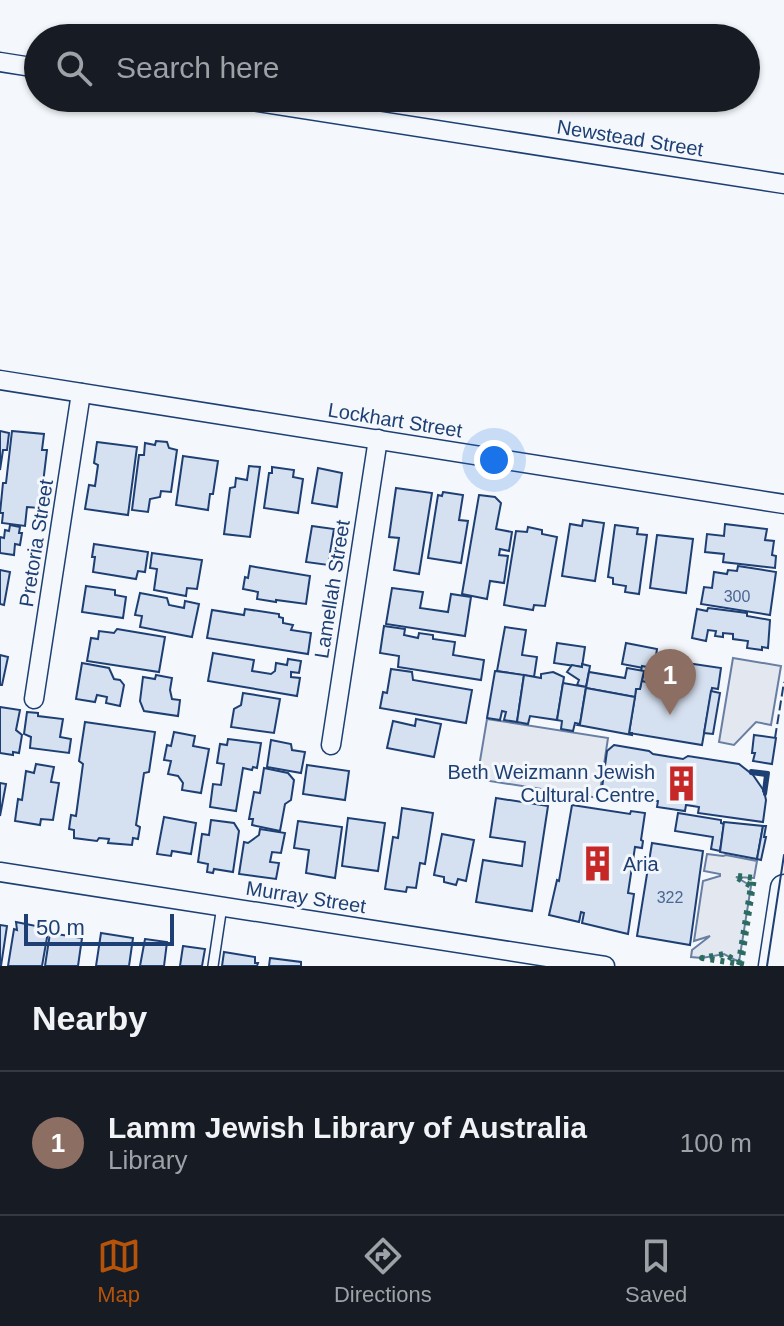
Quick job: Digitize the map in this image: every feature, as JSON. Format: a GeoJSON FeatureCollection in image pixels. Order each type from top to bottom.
{"type":"FeatureCollection","features":[{"type":"Feature","properties":{"kind":"main road"},"geometry":{"type":"LineString","coordinates":[[772,966],[784,888]]}},
{"type":"Feature","properties":{"kind":"street"},"geometry":{"type":"LineString","coordinates":[[0,62],[24,66]]}},
{"type":"Feature","properties":{"kind":"street","name":"Newstead Street"},"geometry":{"type":"LineString","coordinates":[[322,112],[784,184]]}},
{"type":"Feature","properties":{"kind":"street","name":"Lockhart Street"},"geometry":{"type":"LineString","coordinates":[[0,380],[784,504]]}},
{"type":"Feature","properties":{"kind":"street","name":"Pretoria Street"},"geometry":{"type":"LineString","coordinates":[[34,699],[81,393]]}},
{"type":"Feature","properties":{"kind":"street","name":"Lamellah Street"},"geometry":{"type":"LineString","coordinates":[[331,745],[378,439]]}},
{"type":"Feature","properties":{"kind":"street","name":"Murray Street"},"geometry":{"type":"LineString","coordinates":[[0,872],[605,966]]}},
{"type":"Feature","properties":{"kind":"lane"},"geometry":{"type":"LineString","coordinates":[[213,966],[222,906]]}},
{"type":"Feature","properties":{"kind":"shaded area"},"geometry":{"type":"Polygon","coordinates":[[[733,658],[781,666],[771,725],[756,722],[734,745],[719,742],[733,658]]]}},
{"type":"Feature","properties":{"kind":"shaded area"},"geometry":{"type":"Polygon","coordinates":[[[487,719],[608,738],[599,798],[477,779],[487,719]]]}},
{"type":"Feature","properties":{"kind":"shaded area"},"geometry":{"type":"Polygon","coordinates":[[[707,854],[757,861],[754,878],[736,877],[751,886],[739,962],[724,954],[691,957],[692,950],[710,936],[694,941],[703,881],[720,876],[704,871],[707,854]]]}},
{"type":"Feature","properties":{"kind":"building"},"geometry":{"type":"Polygon","coordinates":[[[0,431],[9,433],[0,470],[0,431]]]}},
{"type":"Feature","properties":{"kind":"building"},"geometry":{"type":"Polygon","coordinates":[[[12,431],[44,434],[42,450],[47,450],[40,508],[27,507],[25,526],[2,523],[3,513],[0,513],[12,431]]]}},
{"type":"Feature","properties":{"kind":"building"},"geometry":{"type":"Polygon","coordinates":[[[156,441],[167,442],[169,448],[177,450],[171,492],[161,491],[160,497],[150,499],[148,512],[132,510],[139,455],[144,455],[145,443],[155,445],[156,441]]]}},
{"type":"Feature","properties":{"kind":"building"},"geometry":{"type":"Polygon","coordinates":[[[97,442],[137,447],[128,515],[85,509],[89,485],[95,486],[97,442]]]}},
{"type":"Feature","properties":{"kind":"building"},"geometry":{"type":"Polygon","coordinates":[[[183,456],[218,461],[208,510],[176,505],[183,456]]]}},
{"type":"Feature","properties":{"kind":"building"},"geometry":{"type":"Polygon","coordinates":[[[249,466],[260,467],[250,537],[224,534],[230,488],[235,487],[236,478],[247,480],[249,466]]]}},
{"type":"Feature","properties":{"kind":"building"},"geometry":{"type":"Polygon","coordinates":[[[272,467],[294,470],[293,477],[303,479],[298,513],[264,508],[272,467]]]}},
{"type":"Feature","properties":{"kind":"building"},"geometry":{"type":"Polygon","coordinates":[[[318,468],[342,473],[337,507],[312,503],[318,468]]]}},
{"type":"Feature","properties":{"kind":"building"},"geometry":{"type":"Polygon","coordinates":[[[396,488],[432,493],[419,574],[394,570],[399,538],[389,537],[396,488]]]}},
{"type":"Feature","properties":{"kind":"building"},"geometry":{"type":"Polygon","coordinates":[[[443,492],[463,495],[459,520],[468,521],[461,563],[428,558],[438,495],[442,496],[443,492]]]}},
{"type":"Feature","properties":{"kind":"building"},"geometry":{"type":"Polygon","coordinates":[[[479,495],[495,497],[501,503],[496,529],[512,532],[509,551],[500,549],[499,555],[508,556],[504,583],[490,581],[487,599],[462,594],[479,495]]]}},
{"type":"Feature","properties":{"kind":"building"},"geometry":{"type":"Polygon","coordinates":[[[583,520],[604,523],[595,581],[562,576],[570,524],[582,526],[583,520]]]}},
{"type":"Feature","properties":{"kind":"building"},"geometry":{"type":"Polygon","coordinates":[[[725,524],[767,529],[765,540],[774,541],[772,555],[776,556],[775,568],[723,562],[724,554],[705,552],[707,534],[724,536],[725,524]]]}},
{"type":"Feature","properties":{"kind":"building"},"geometry":{"type":"Polygon","coordinates":[[[10,525],[20,527],[19,533],[22,533],[20,545],[15,544],[14,555],[0,553],[0,537],[4,538],[5,530],[9,531],[10,525]]]}},
{"type":"Feature","properties":{"kind":"building"},"geometry":{"type":"Polygon","coordinates":[[[615,525],[638,528],[637,534],[647,535],[639,594],[625,592],[626,586],[613,584],[613,578],[608,577],[615,525]]]}},
{"type":"Feature","properties":{"kind":"building"},"geometry":{"type":"Polygon","coordinates":[[[312,526],[334,529],[328,565],[306,562],[312,526]]]}},
{"type":"Feature","properties":{"kind":"building"},"geometry":{"type":"Polygon","coordinates":[[[528,527],[557,537],[545,606],[534,605],[533,610],[504,605],[516,531],[527,532],[528,527]]]}},
{"type":"Feature","properties":{"kind":"building"},"geometry":{"type":"Polygon","coordinates":[[[657,535],[693,539],[686,593],[650,588],[657,535]]]}},
{"type":"Feature","properties":{"kind":"building"},"geometry":{"type":"Polygon","coordinates":[[[94,544],[148,552],[145,572],[138,571],[136,579],[93,572],[94,544]]]}},
{"type":"Feature","properties":{"kind":"building"},"geometry":{"type":"Polygon","coordinates":[[[152,553],[202,560],[197,589],[187,588],[186,596],[154,590],[157,569],[150,568],[152,553]]]}},
{"type":"Feature","properties":{"kind":"building"},"geometry":{"type":"Polygon","coordinates":[[[250,566],[310,576],[306,604],[257,599],[258,592],[243,589],[250,566]]]}},
{"type":"Feature","properties":{"kind":"building"},"geometry":{"type":"Polygon","coordinates":[[[738,566],[776,572],[770,615],[701,604],[704,587],[712,588],[714,572],[727,574],[728,570],[737,571],[738,566]]]}},
{"type":"Feature","properties":{"kind":"building"},"geometry":{"type":"Polygon","coordinates":[[[0,570],[10,572],[4,605],[0,604],[0,570]]]}},
{"type":"Feature","properties":{"kind":"building"},"geometry":{"type":"Polygon","coordinates":[[[86,586],[115,590],[115,595],[126,597],[123,618],[82,612],[86,586]]]}},
{"type":"Feature","properties":{"kind":"building"},"geometry":{"type":"Polygon","coordinates":[[[392,588],[423,592],[420,608],[448,612],[451,594],[471,597],[465,636],[386,624],[392,588]]]}},
{"type":"Feature","properties":{"kind":"building"},"geometry":{"type":"Polygon","coordinates":[[[140,593],[167,598],[169,605],[184,608],[185,601],[199,604],[192,637],[140,627],[142,616],[135,615],[140,593]]]}},
{"type":"Feature","properties":{"kind":"building"},"geometry":{"type":"Polygon","coordinates":[[[708,608],[747,613],[747,616],[770,620],[768,648],[747,648],[748,641],[733,639],[733,634],[715,636],[716,631],[708,630],[706,641],[692,638],[697,609],[707,611],[708,608]]]}},
{"type":"Feature","properties":{"kind":"building"},"geometry":{"type":"Polygon","coordinates":[[[245,609],[279,614],[283,623],[293,625],[291,630],[311,633],[308,654],[207,638],[212,610],[244,615],[245,609]]]}},
{"type":"Feature","properties":{"kind":"building"},"geometry":{"type":"Polygon","coordinates":[[[384,626],[405,629],[404,635],[418,638],[419,633],[433,635],[433,639],[455,642],[453,655],[484,660],[481,680],[398,667],[399,656],[380,653],[384,626]]]}},
{"type":"Feature","properties":{"kind":"building"},"geometry":{"type":"Polygon","coordinates":[[[505,627],[526,630],[522,655],[537,657],[534,677],[497,671],[505,627]]]}},
{"type":"Feature","properties":{"kind":"building"},"geometry":{"type":"Polygon","coordinates":[[[117,629],[165,637],[159,672],[87,661],[91,638],[98,639],[99,631],[114,633],[117,629]]]}},
{"type":"Feature","properties":{"kind":"building"},"geometry":{"type":"Polygon","coordinates":[[[557,643],[585,647],[582,667],[554,663],[557,643]]]}},
{"type":"Feature","properties":{"kind":"building"},"geometry":{"type":"Polygon","coordinates":[[[626,643],[657,649],[654,670],[622,664],[626,643]]]}},
{"type":"Feature","properties":{"kind":"building"},"geometry":{"type":"Polygon","coordinates":[[[213,653],[254,660],[252,671],[271,674],[275,671],[276,663],[287,665],[288,659],[301,661],[299,673],[291,672],[291,677],[300,678],[297,696],[208,681],[213,653]]]}},
{"type":"Feature","properties":{"kind":"building"},"geometry":{"type":"Polygon","coordinates":[[[0,655],[8,657],[2,685],[0,685],[0,655]]]}},
{"type":"Feature","properties":{"kind":"building"},"geometry":{"type":"Polygon","coordinates":[[[680,662],[721,668],[718,689],[712,688],[702,745],[629,733],[636,689],[640,689],[642,677],[676,683],[680,662]]]}},
{"type":"Feature","properties":{"kind":"building"},"geometry":{"type":"Polygon","coordinates":[[[82,663],[109,668],[114,679],[120,680],[124,685],[120,706],[106,703],[107,697],[97,695],[95,702],[76,699],[82,663]]]}},
{"type":"Feature","properties":{"kind":"building"},"geometry":{"type":"Polygon","coordinates":[[[582,664],[590,666],[586,687],[577,685],[579,680],[567,672],[572,665],[582,667],[582,664]]]}},
{"type":"Feature","properties":{"kind":"building"},"geometry":{"type":"Polygon","coordinates":[[[653,665],[680,670],[678,679],[647,674],[646,682],[642,681],[642,666],[652,668],[653,665]]]}},
{"type":"Feature","properties":{"kind":"building"},"geometry":{"type":"Polygon","coordinates":[[[627,668],[644,671],[635,697],[586,688],[589,672],[625,678],[627,668]]]}},
{"type":"Feature","properties":{"kind":"building"},"geometry":{"type":"Polygon","coordinates":[[[391,669],[412,672],[413,680],[472,690],[466,723],[380,708],[383,692],[387,693],[391,669]]]}},
{"type":"Feature","properties":{"kind":"building"},"geometry":{"type":"Polygon","coordinates":[[[495,671],[524,675],[517,722],[504,720],[506,712],[502,711],[500,720],[487,718],[495,671]]]}},
{"type":"Feature","properties":{"kind":"building"},"geometry":{"type":"Polygon","coordinates":[[[553,672],[564,677],[557,720],[530,716],[528,724],[517,722],[524,675],[541,678],[541,674],[553,672]]]}},
{"type":"Feature","properties":{"kind":"building"},"geometry":{"type":"Polygon","coordinates":[[[156,675],[172,678],[172,699],[180,700],[178,716],[144,711],[140,701],[143,677],[155,679],[156,675]]]}},
{"type":"Feature","properties":{"kind":"building"},"geometry":{"type":"Polygon","coordinates":[[[563,683],[586,687],[580,724],[575,723],[573,731],[561,729],[562,721],[557,720],[563,683]]]}},
{"type":"Feature","properties":{"kind":"building"},"geometry":{"type":"Polygon","coordinates":[[[586,688],[635,697],[629,733],[632,735],[578,725],[586,688]]]}},
{"type":"Feature","properties":{"kind":"building"},"geometry":{"type":"Polygon","coordinates":[[[711,691],[720,693],[713,734],[704,733],[711,691]]]}},
{"type":"Feature","properties":{"kind":"building"},"geometry":{"type":"Polygon","coordinates":[[[243,693],[280,699],[274,733],[231,727],[234,709],[241,705],[243,693]]]}},
{"type":"Feature","properties":{"kind":"building"},"geometry":{"type":"Polygon","coordinates":[[[0,707],[20,710],[16,730],[22,735],[19,753],[0,753],[0,707]]]}},
{"type":"Feature","properties":{"kind":"building"},"geometry":{"type":"Polygon","coordinates":[[[27,712],[63,719],[60,737],[71,739],[69,753],[30,748],[31,737],[24,734],[27,712]]]}},
{"type":"Feature","properties":{"kind":"building"},"geometry":{"type":"Polygon","coordinates":[[[416,719],[441,724],[434,757],[387,748],[393,721],[415,726],[416,719]]]}},
{"type":"Feature","properties":{"kind":"building"},"geometry":{"type":"Polygon","coordinates":[[[85,722],[155,732],[149,772],[144,773],[136,825],[140,827],[138,839],[133,838],[132,845],[108,843],[109,839],[74,838],[74,830],[69,829],[71,815],[76,816],[85,722]]]}},
{"type":"Feature","properties":{"kind":"building"},"geometry":{"type":"Polygon","coordinates":[[[174,732],[195,736],[193,746],[209,749],[201,793],[182,790],[183,783],[178,776],[168,774],[171,761],[164,760],[174,732]]]}},
{"type":"Feature","properties":{"kind":"building"},"geometry":{"type":"Polygon","coordinates":[[[754,735],[776,738],[772,764],[753,761],[754,735]]]}},
{"type":"Feature","properties":{"kind":"building"},"geometry":{"type":"Polygon","coordinates":[[[228,739],[261,743],[257,768],[243,768],[236,811],[210,807],[213,784],[221,785],[224,764],[217,763],[220,744],[227,745],[228,739]]]}},
{"type":"Feature","properties":{"kind":"building"},"geometry":{"type":"Polygon","coordinates":[[[271,740],[291,744],[292,750],[305,752],[301,773],[267,767],[271,740]]]}},
{"type":"Feature","properties":{"kind":"building","name":"Beth Weizmann Jewish Cultural Centre"},"geometry":{"type":"Polygon","coordinates":[[[614,745],[683,759],[688,756],[739,764],[753,775],[764,791],[763,822],[698,813],[699,807],[686,805],[685,811],[657,807],[658,801],[606,793],[602,788],[607,751],[614,745]]]}},
{"type":"Feature","properties":{"kind":"building"},"geometry":{"type":"Polygon","coordinates":[[[36,764],[54,767],[51,782],[59,783],[53,820],[41,819],[40,825],[15,821],[26,771],[34,773],[36,764]]]}},
{"type":"Feature","properties":{"kind":"building"},"geometry":{"type":"Polygon","coordinates":[[[307,765],[349,771],[345,800],[303,794],[307,765]]]}},
{"type":"Feature","properties":{"kind":"building"},"geometry":{"type":"Polygon","coordinates":[[[264,768],[288,773],[294,780],[291,800],[285,804],[280,831],[252,825],[253,819],[249,819],[254,792],[260,793],[264,768]]]}},
{"type":"Feature","properties":{"kind":"building"},"geometry":{"type":"Polygon","coordinates":[[[0,783],[6,784],[0,816],[0,783]]]}},
{"type":"Feature","properties":{"kind":"building"},"geometry":{"type":"Polygon","coordinates":[[[496,798],[548,806],[532,911],[476,902],[483,860],[522,866],[525,842],[490,837],[496,798]]]}},
{"type":"Feature","properties":{"kind":"building","name":"Aria"},"geometry":{"type":"Polygon","coordinates":[[[572,805],[630,814],[631,811],[645,813],[642,848],[635,847],[628,893],[634,894],[628,934],[582,923],[584,913],[581,912],[579,922],[549,915],[559,881],[572,805]]]}},
{"type":"Feature","properties":{"kind":"building"},"geometry":{"type":"Polygon","coordinates":[[[402,808],[433,813],[425,864],[420,863],[416,888],[407,887],[406,892],[385,889],[393,837],[398,838],[402,808]]]}},
{"type":"Feature","properties":{"kind":"building"},"geometry":{"type":"Polygon","coordinates":[[[678,813],[721,820],[724,824],[720,851],[711,849],[713,837],[675,831],[678,813]]]}},
{"type":"Feature","properties":{"kind":"building"},"geometry":{"type":"Polygon","coordinates":[[[164,817],[196,823],[191,854],[172,851],[171,856],[157,854],[164,817]]]}},
{"type":"Feature","properties":{"kind":"building"},"geometry":{"type":"Polygon","coordinates":[[[348,818],[385,823],[378,871],[342,866],[348,818]]]}},
{"type":"Feature","properties":{"kind":"building"},"geometry":{"type":"Polygon","coordinates":[[[211,820],[234,823],[239,831],[233,872],[214,869],[213,873],[207,872],[208,864],[198,862],[202,834],[209,835],[211,820]]]}},
{"type":"Feature","properties":{"kind":"building"},"geometry":{"type":"Polygon","coordinates":[[[298,821],[342,827],[335,878],[306,873],[309,850],[294,848],[298,821]]]}},
{"type":"Feature","properties":{"kind":"building"},"geometry":{"type":"Polygon","coordinates":[[[724,822],[763,826],[757,859],[720,852],[724,822]]]}},
{"type":"Feature","properties":{"kind":"building"},"geometry":{"type":"Polygon","coordinates":[[[763,826],[766,826],[766,837],[761,860],[757,859],[763,826]]]}},
{"type":"Feature","properties":{"kind":"building"},"geometry":{"type":"Polygon","coordinates":[[[260,829],[285,833],[281,853],[272,852],[270,862],[279,863],[276,879],[239,874],[244,842],[248,843],[259,835],[260,829]]]}},
{"type":"Feature","properties":{"kind":"building"},"geometry":{"type":"Polygon","coordinates":[[[442,834],[474,840],[466,881],[458,879],[456,885],[434,875],[442,834]]]}},
{"type":"Feature","properties":{"kind":"building"},"geometry":{"type":"Polygon","coordinates":[[[652,843],[703,851],[690,945],[637,936],[652,843]]]}},
{"type":"Feature","properties":{"kind":"building"},"geometry":{"type":"Polygon","coordinates":[[[16,922],[41,927],[40,931],[48,932],[42,966],[8,966],[14,929],[17,930],[16,922]]]}},
{"type":"Feature","properties":{"kind":"building"},"geometry":{"type":"Polygon","coordinates":[[[0,925],[7,926],[1,966],[0,966],[0,925]]]}},
{"type":"Feature","properties":{"kind":"building"},"geometry":{"type":"Polygon","coordinates":[[[50,933],[82,938],[78,966],[45,966],[50,933]]]}},
{"type":"Feature","properties":{"kind":"building"},"geometry":{"type":"Polygon","coordinates":[[[101,933],[133,938],[129,966],[96,966],[101,933]]]}},
{"type":"Feature","properties":{"kind":"building"},"geometry":{"type":"Polygon","coordinates":[[[145,939],[167,942],[164,966],[140,966],[145,939]]]}},
{"type":"Feature","properties":{"kind":"building"},"geometry":{"type":"Polygon","coordinates":[[[183,946],[205,949],[202,966],[180,966],[183,946]]]}},
{"type":"Feature","properties":{"kind":"building"},"geometry":{"type":"Polygon","coordinates":[[[224,952],[255,957],[257,966],[222,966],[224,952]]]}},
{"type":"Feature","properties":{"kind":"building"},"geometry":{"type":"Polygon","coordinates":[[[270,958],[301,962],[301,966],[269,966],[270,958]]]}},
{"type":"Feature","properties":{"kind":"tram line"},"geometry":{"type":"LineString","coordinates":[[767,966],[784,855]]}},
{"type":"Feature","properties":{"kind":"hedge"},"geometry":{"type":"LineString","coordinates":[[738,876],[754,878],[741,964],[702,958],[724,954],[739,962],[751,886],[738,876]]}},
{"type":"Feature","properties":{"kind":"fence"},"geometry":{"type":"LineString","coordinates":[[775,738],[784,682]]}},
{"type":"Feature","properties":{"kind":"wall"},"geometry":{"type":"LineString","coordinates":[[764,791],[766,775],[751,771],[768,773],[765,794]]}},
{"type":"Feature","properties":{"kind":"place","name":"Lamm Jewish Library of Australia"},"geometry":{"type":"Point","coordinates":[670,715]}},
{"type":"Feature","properties":{"kind":"place","name":"Beth Weizmann Jewish Cultural Centre"},"geometry":{"type":"Point","coordinates":[681,783]}},
{"type":"Feature","properties":{"kind":"place","name":"Aria"},"geometry":{"type":"Point","coordinates":[597,864]}}]}
